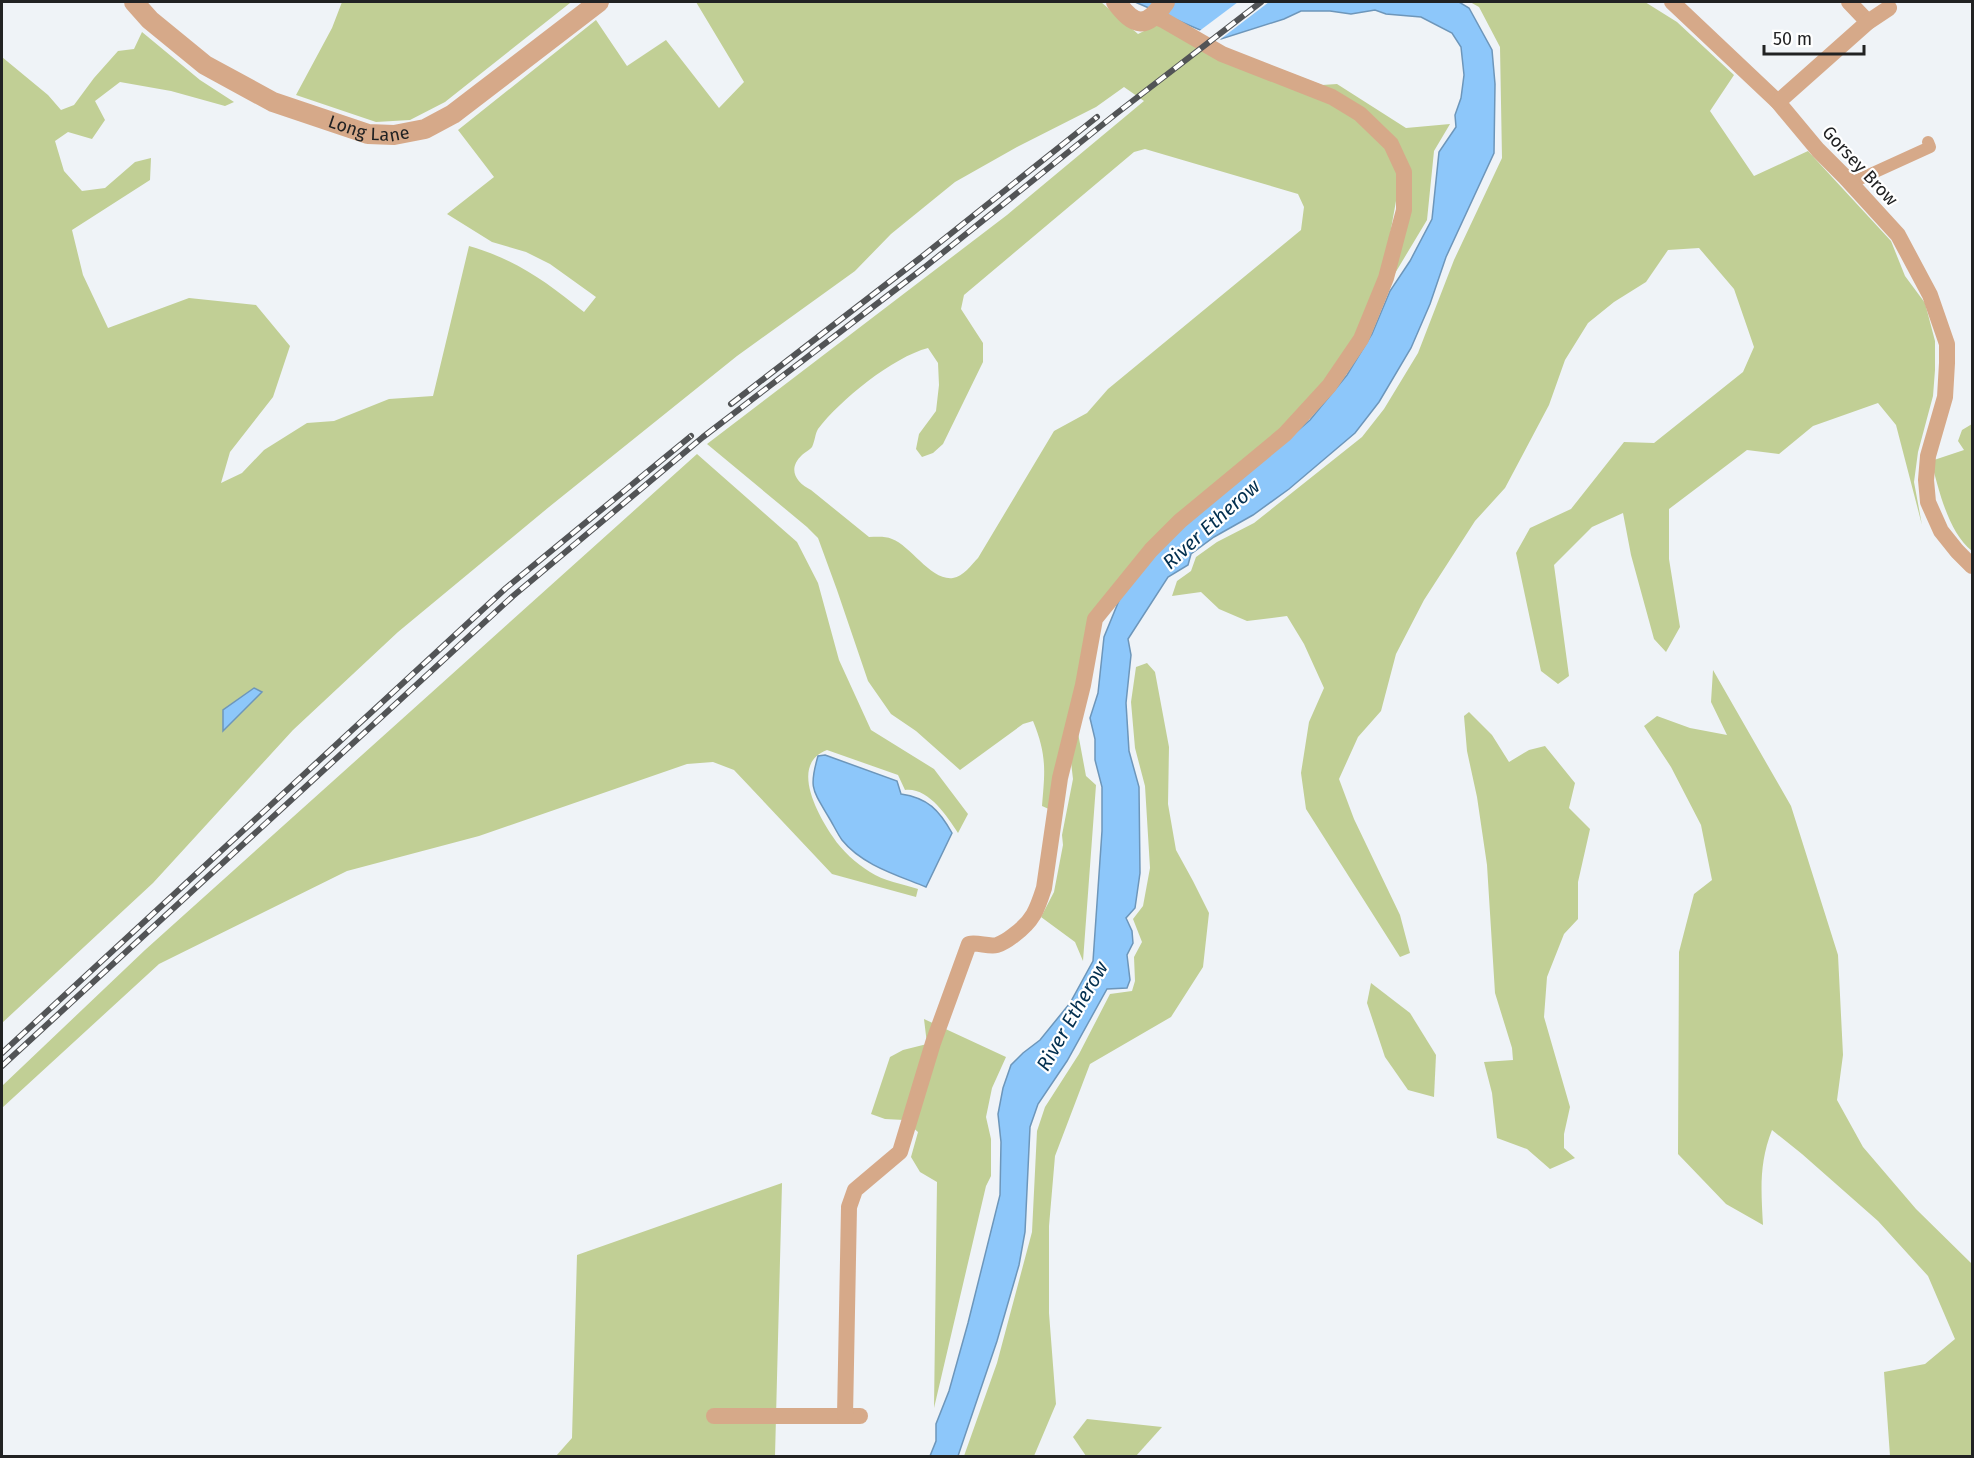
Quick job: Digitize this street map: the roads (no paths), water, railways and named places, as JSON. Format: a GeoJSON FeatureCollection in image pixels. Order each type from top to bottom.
{"type":"FeatureCollection","features":[{"type":"Feature","properties":{"kind":"street","name":"Long Lane"},"geometry":{"type":"LineString","coordinates":[[134,2],[150,20],[205,64],[273,102],[368,134],[394,135],[425,129],[453,114],[599,2]]}},
{"type":"Feature","properties":{"kind":"street"},"geometry":{"type":"LineString","coordinates":[[714,1416],[853,1416],[849,1208],[855,1190],[897,1164],[933,1042],[969,944],[988,945],[1003,942],[1029,923],[1039,904],[1044,888],[1060,778],[1083,685],[1095,619],[1151,550],[1180,521],[1285,434],[1329,386],[1361,339],[1386,278],[1404,210],[1404,172],[1391,144],[1360,114],[1332,97],[1222,54],[1165,21],[1159,10],[1150,20],[1142,22],[1125,14],[1116,2]]}},
{"type":"Feature","properties":{"kind":"street","name":"Gorsey Brow"},"geometry":{"type":"LineString","coordinates":[[1672,2],[1778,102],[1818,150],[1898,235],[1930,296],[1947,344],[1945,397],[1928,456],[1926,480],[1928,502],[1941,531],[1972,566]]}},
{"type":"Feature","properties":{"kind":"street"},"geometry":{"type":"LineString","coordinates":[[1850,2],[1868,22]]}},
{"type":"Feature","properties":{"kind":"street"},"geometry":{"type":"LineString","coordinates":[[1778,102],[1868,22],[1889,8]]}},
{"type":"Feature","properties":{"kind":"street"},"geometry":{"type":"LineString","coordinates":[[1851,183],[1930,147],[1928,142]]}},
{"type":"Feature","properties":{"kind":"water","name":"River Etherow"},"geometry":{"type":"Polygon","coordinates":[[[1135,2],[1459,2],[1469,8],[1492,50],[1495,84],[1494,153],[1446,257],[1430,304],[1411,348],[1379,402],[1355,433],[1289,489],[1191,554],[1188,565],[1168,577],[1128,639],[1131,655],[1126,703],[1129,751],[1139,787],[1140,873],[1135,908],[1126,918],[1132,931],[1133,943],[1127,955],[1130,980],[1127,988],[1107,989],[1067,1061],[1038,1104],[1030,1127],[1025,1232],[1019,1265],[997,1341],[958,1456],[930,1456],[936,1441],[936,1424],[949,1391],[1000,1195],[1001,1142],[998,1114],[1003,1088],[1011,1065],[1040,1040],[1070,1003],[1093,961],[1102,831],[1102,787],[1095,760],[1095,739],[1090,718],[1098,693],[1104,637],[1127,581],[1181,527],[1310,420],[1347,375],[1372,334],[1390,291],[1410,261],[1432,219],[1439,152],[1456,127],[1455,115],[1461,98],[1464,75],[1461,47],[1452,33],[1421,17],[1386,14],[1375,10],[1351,14],[1301,11],[1284,19],[1221,39],[1135,2]]]}},
{"type":"Feature","properties":{"kind":"water"},"geometry":{"type":"Polygon","coordinates":[[[254,688],[262,692],[223,731],[223,710],[254,688]]]}},
{"type":"Feature","properties":{"kind":"water"},"geometry":{"type":"Polygon","coordinates":[[[825,755],[897,781],[901,794],[926,802],[942,818],[952,833],[926,887],[870,863],[850,849],[842,840],[818,800],[814,788],[813,781],[818,756],[825,755]]]}},
{"type":"Feature","properties":{"kind":"railway"},"geometry":{"type":"LineString","coordinates":[[2,1066],[513,596],[703,437],[925,267],[1117,113],[1261,2]]}},
{"type":"Feature","properties":{"kind":"railway"},"geometry":{"type":"LineString","coordinates":[[731,404],[919,259],[1097,117]]}},
{"type":"Feature","properties":{"kind":"railway"},"geometry":{"type":"LineString","coordinates":[[2,1053],[506,588],[691,436]]}}]}
